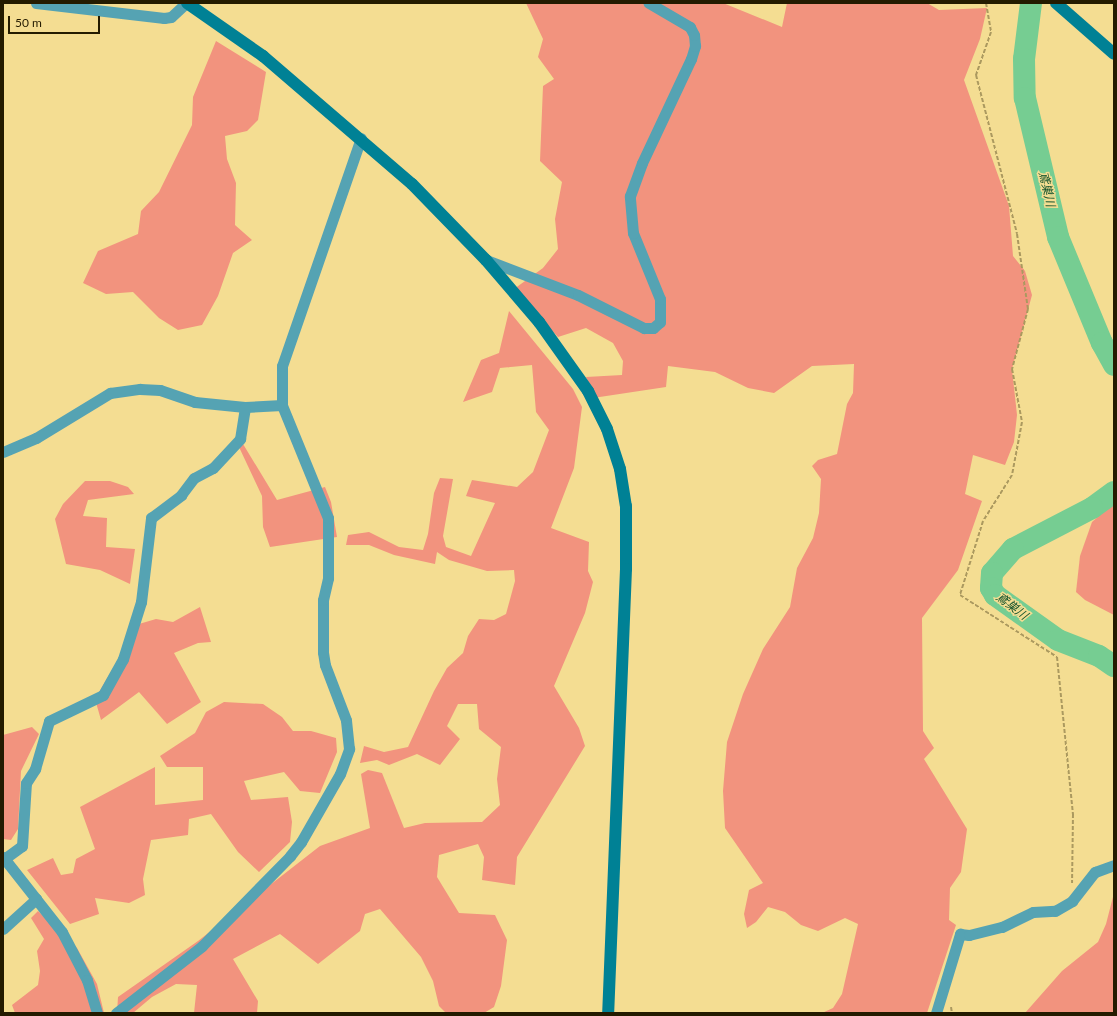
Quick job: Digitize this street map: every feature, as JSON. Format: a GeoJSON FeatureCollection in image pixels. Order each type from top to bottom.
{"type":"FeatureCollection","features":[{"type":"Feature","properties":{"kind":"street"},"geometry":{"type":"LineString","coordinates":[[36,3],[164,18],[173,15],[186,3],[263,56],[361,138],[412,184],[486,260],[557,345],[588,391],[607,429],[621,476],[626,506],[626,569],[608,1013]]}},
{"type":"Feature","properties":{"kind":"street"},"geometry":{"type":"LineString","coordinates":[[486,260],[578,296],[644,328],[653,328],[660,322],[660,299],[632,233],[630,196],[642,162],[691,59],[695,46],[690,27],[649,3]]}},
{"type":"Feature","properties":{"kind":"street"},"geometry":{"type":"LineString","coordinates":[[1056,3],[1114,54]]}},
{"type":"Feature","properties":{"kind":"street"},"geometry":{"type":"LineString","coordinates":[[116,1013],[202,946],[290,856],[301,842],[340,774],[349,749],[346,720],[325,666],[323,652],[323,600],[328,578],[328,518],[282,405],[282,366],[361,138]]}},
{"type":"Feature","properties":{"kind":"street"},"geometry":{"type":"LineString","coordinates":[[3,452],[36,438],[110,393],[140,388],[160,390],[195,402],[245,407],[282,405]]}},
{"type":"Feature","properties":{"kind":"street"},"geometry":{"type":"LineString","coordinates":[[97,1013],[77,957],[62,932],[4,858],[22,846],[26,783],[35,769],[49,721],[104,695],[123,659],[141,602],[151,518],[181,495],[194,478],[213,468],[240,439],[245,407]]}},
{"type":"Feature","properties":{"kind":"street"},"geometry":{"type":"LineString","coordinates":[[936,1013],[960,934],[969,935],[1002,927],[1033,912],[1055,911],[1072,901],[1095,872],[1114,866]]}},
{"type":"Feature","properties":{"kind":"street"},"geometry":{"type":"LineString","coordinates":[[3,929],[36,899]]}},
{"type":"Feature","properties":{"kind":"path"},"geometry":{"type":"LineString","coordinates":[[986,3],[991,32],[976,75],[1017,234],[1028,309],[1012,369],[1022,422],[1012,476],[983,521],[960,595],[1057,657],[1073,814],[1072,901]]}},
{"type":"Feature","properties":{"kind":"shaded area"},"geometry":{"type":"Polygon","coordinates":[[[526,3],[723,3],[782,27],[787,3],[927,3],[939,10],[987,8],[980,39],[964,80],[1009,206],[1013,256],[1025,271],[1032,295],[1012,369],[1017,415],[1014,442],[1005,465],[973,455],[965,494],[982,501],[958,570],[922,618],[923,731],[934,748],[924,759],[967,829],[961,872],[950,888],[949,920],[956,925],[927,1013],[822,1013],[833,1008],[842,994],[858,924],[845,918],[818,931],[801,925],[785,912],[768,907],[756,922],[747,928],[744,914],[749,890],[763,883],[725,828],[723,791],[727,742],[743,694],[763,649],[790,607],[797,568],[813,538],[819,513],[821,479],[812,466],[818,460],[837,454],[847,404],[853,393],[854,364],[812,366],[774,393],[748,388],[715,372],[668,366],[666,387],[593,398],[586,377],[622,375],[623,361],[613,343],[586,328],[558,337],[514,289],[543,268],[558,249],[555,219],[562,182],[540,161],[543,86],[554,79],[538,57],[543,39],[526,3]]]}},
{"type":"Feature","properties":{"kind":"shaded area"},"geometry":{"type":"Polygon","coordinates":[[[216,41],[266,72],[258,120],[247,131],[225,136],[227,159],[236,183],[235,225],[252,240],[233,253],[218,296],[202,325],[178,330],[159,318],[133,292],[106,294],[83,283],[98,251],[138,234],[141,211],[159,192],[192,125],[193,97],[216,41]]]}},
{"type":"Feature","properties":{"kind":"shaded area"},"geometry":{"type":"Polygon","coordinates":[[[509,311],[573,389],[582,407],[574,468],[551,528],[589,542],[588,571],[593,582],[585,613],[554,686],[579,728],[585,746],[517,857],[515,885],[482,880],[484,857],[478,844],[439,855],[437,877],[459,913],[495,915],[507,940],[501,986],[494,1007],[484,1013],[446,1013],[439,1006],[433,981],[421,957],[380,909],[365,914],[360,931],[318,964],[280,934],[233,959],[258,1001],[257,1013],[194,1013],[197,985],[176,984],[152,997],[133,1013],[117,1013],[118,997],[198,941],[320,846],[370,828],[361,774],[368,770],[382,773],[404,828],[425,823],[482,822],[500,805],[497,779],[501,747],[479,729],[477,704],[458,704],[447,726],[460,739],[440,765],[417,754],[389,765],[377,760],[360,763],[364,746],[384,752],[408,747],[434,691],[447,668],[463,653],[468,636],[479,619],[494,620],[506,614],[515,581],[514,570],[487,571],[449,560],[437,552],[435,564],[394,555],[369,545],[346,545],[348,535],[369,532],[399,547],[423,550],[428,534],[434,493],[440,478],[453,479],[443,536],[446,547],[471,556],[495,503],[466,496],[472,480],[517,487],[533,472],[549,430],[536,412],[532,365],[500,368],[492,392],[463,402],[481,360],[499,353],[509,311]]]}},
{"type":"Feature","properties":{"kind":"shaded area"},"geometry":{"type":"Polygon","coordinates":[[[240,439],[277,500],[325,487],[331,502],[337,537],[270,547],[263,527],[262,496],[239,447],[240,439]]]}},
{"type":"Feature","properties":{"kind":"shaded area"},"geometry":{"type":"Polygon","coordinates":[[[85,481],[110,481],[128,487],[134,494],[88,500],[83,516],[107,518],[106,547],[135,549],[130,584],[100,570],[66,564],[55,519],[63,504],[85,481]]]}},
{"type":"Feature","properties":{"kind":"shaded area"},"geometry":{"type":"Polygon","coordinates":[[[1114,503],[1114,615],[1085,600],[1076,592],[1080,556],[1092,522],[1114,503]]]}},
{"type":"Feature","properties":{"kind":"shaded area"},"geometry":{"type":"Polygon","coordinates":[[[200,607],[211,642],[198,643],[174,653],[201,702],[167,724],[139,692],[101,720],[95,699],[139,624],[156,619],[173,622],[200,607]]]}},
{"type":"Feature","properties":{"kind":"shaded area"},"geometry":{"type":"Polygon","coordinates":[[[224,702],[263,704],[282,717],[293,731],[311,731],[336,738],[337,752],[320,793],[300,791],[284,772],[244,781],[251,800],[288,797],[292,822],[290,842],[259,872],[238,852],[211,814],[189,819],[188,835],[151,840],[143,879],[145,895],[129,903],[95,898],[99,914],[70,924],[27,870],[53,858],[61,875],[73,873],[76,859],[95,849],[80,807],[155,767],[155,805],[203,800],[203,767],[167,767],[160,756],[195,733],[206,712],[224,702]]]}},
{"type":"Feature","properties":{"kind":"shaded area"},"geometry":{"type":"Polygon","coordinates":[[[32,727],[39,734],[21,771],[18,829],[11,840],[3,839],[3,735],[32,727]]]}},
{"type":"Feature","properties":{"kind":"shaded area"},"geometry":{"type":"Polygon","coordinates":[[[1114,893],[1114,1013],[1025,1013],[1062,971],[1098,942],[1106,924],[1114,893]]]}},
{"type":"Feature","properties":{"kind":"shaded area"},"geometry":{"type":"Polygon","coordinates":[[[38,911],[77,948],[97,984],[104,1013],[15,1013],[12,1005],[38,985],[40,971],[37,951],[44,939],[31,918],[38,911]]]}},
{"type":"Feature","properties":{"kind":"waterway","name":"鳶巣川"},"geometry":{"type":"LineString","coordinates":[[1031,3],[1024,59],[1025,98],[1058,237],[1102,343],[1114,365]]}},
{"type":"Feature","properties":{"kind":"waterway","name":"鳶巣川"},"geometry":{"type":"LineString","coordinates":[[1114,492],[1092,508],[1013,549],[992,573],[991,588],[995,595],[1058,640],[1099,656],[1114,666]]}}]}
